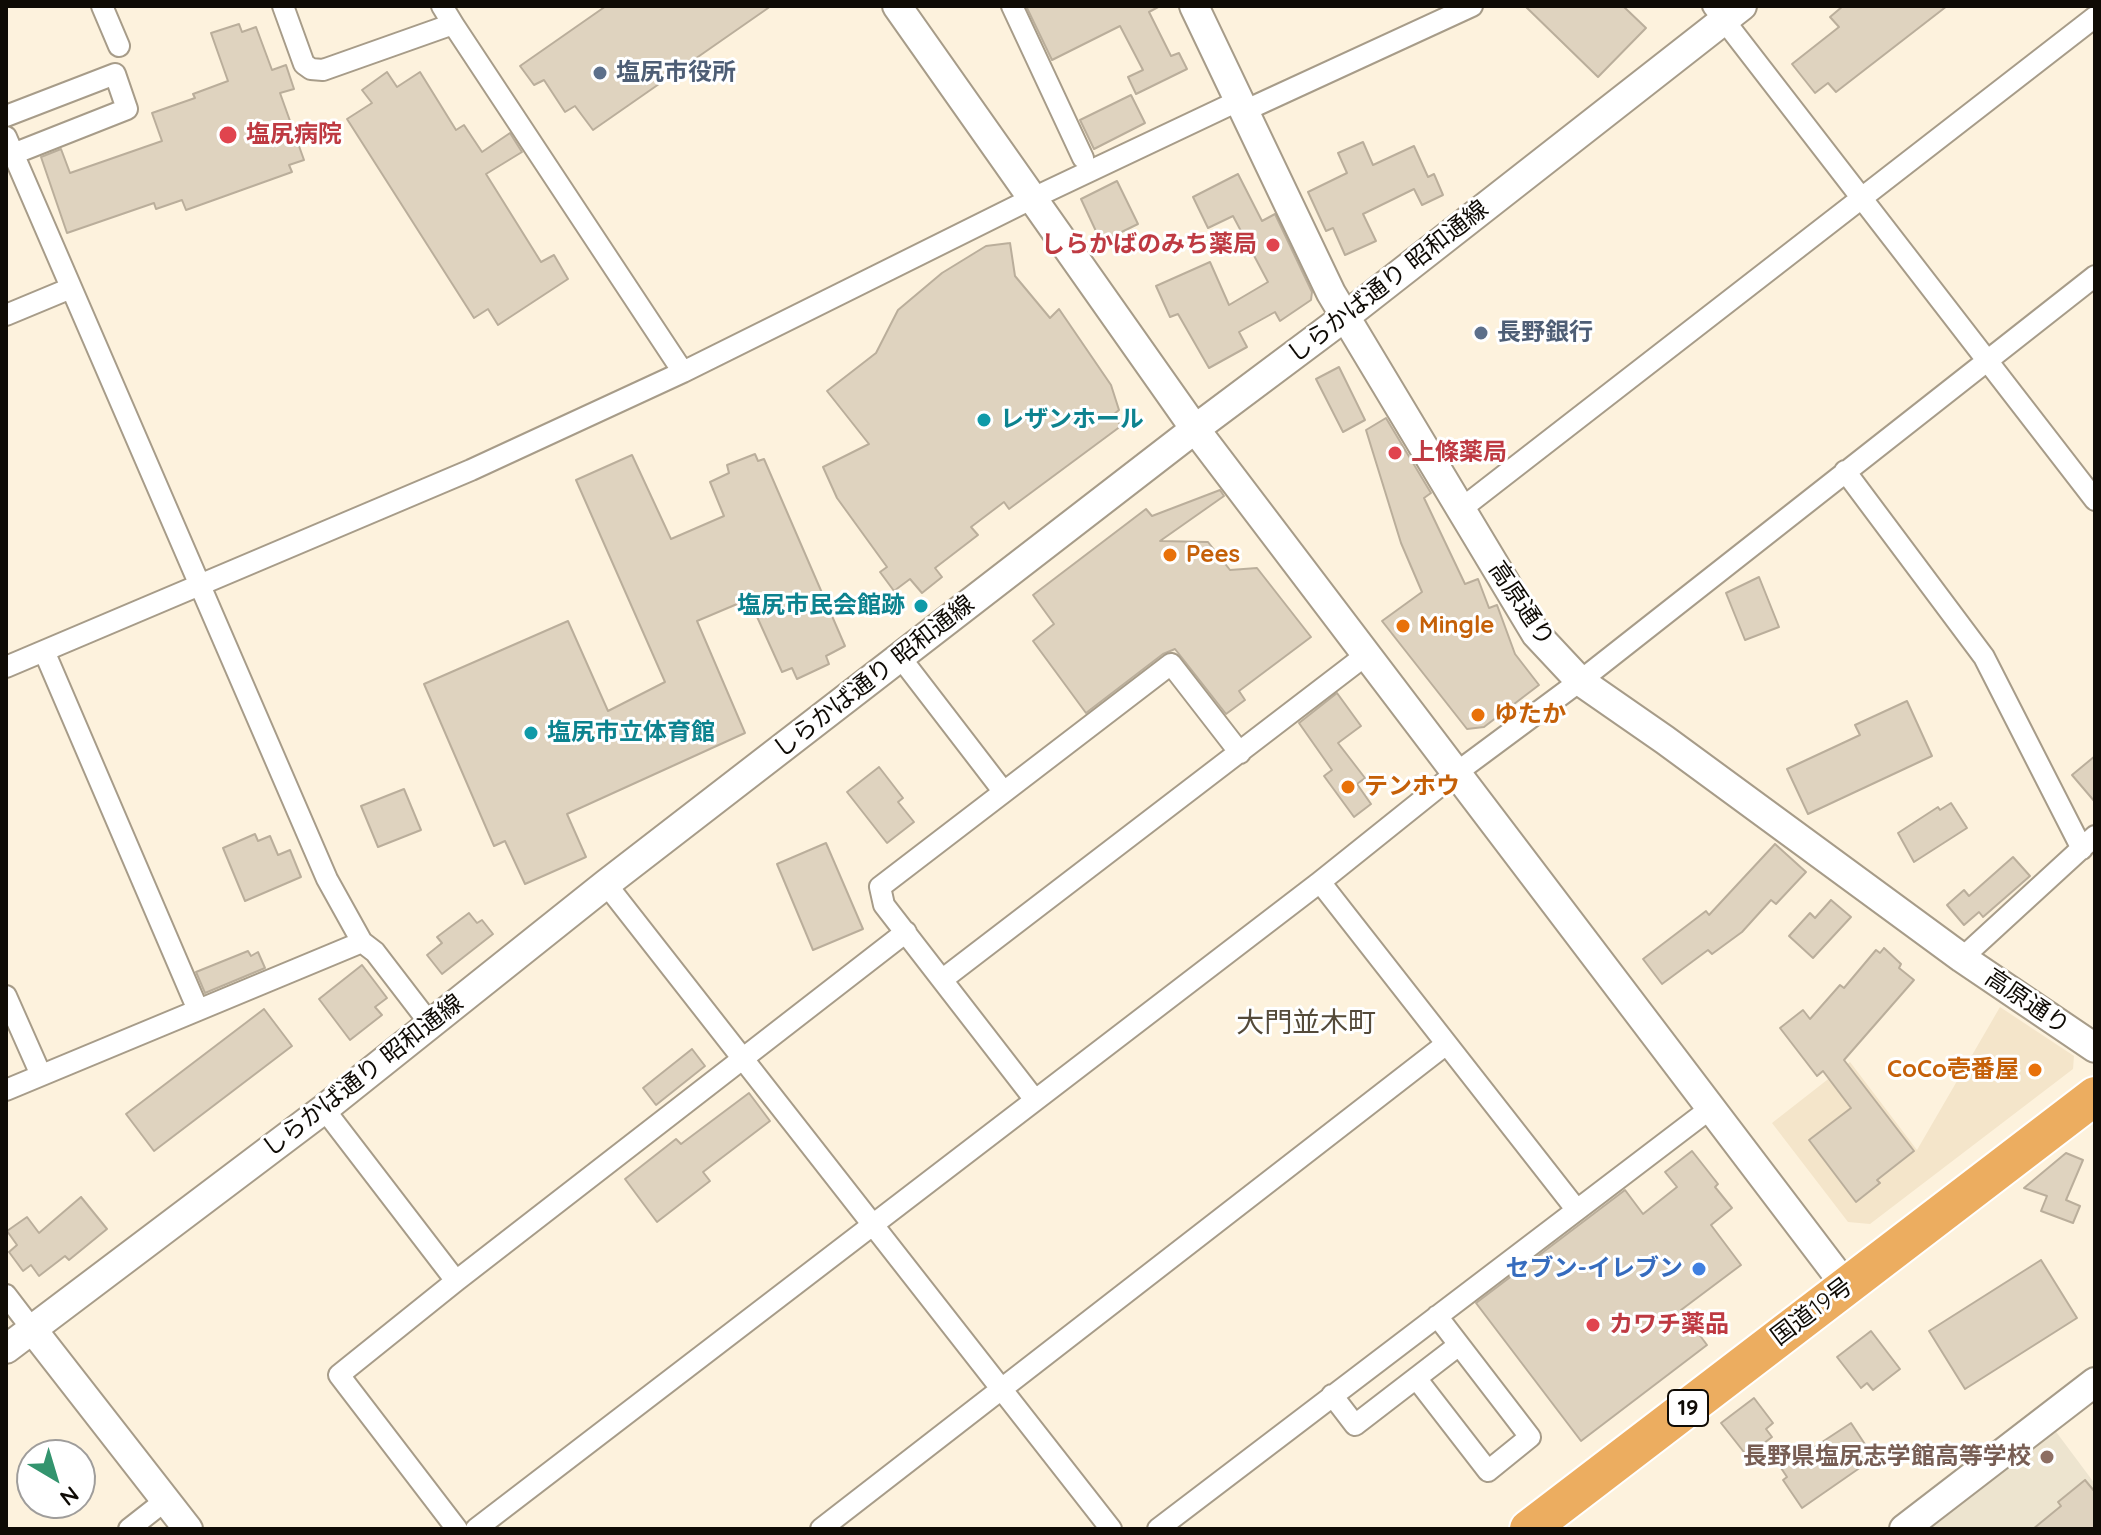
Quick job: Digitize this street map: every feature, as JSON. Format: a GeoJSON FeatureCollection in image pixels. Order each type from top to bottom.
{"type":"FeatureCollection","features":[{"type":"Feature","properties":{"kind":"highway","name":"国道19号"},"geometry":{"type":"LineString","coordinates":[[1529,1529],[2095,1096]]}},
{"type":"Feature","properties":{"kind":"street"},"geometry":{"type":"LineString","coordinates":[[102,6],[119,46]]}},
{"type":"Feature","properties":{"kind":"street"},"geometry":{"type":"LineString","coordinates":[[283,6],[304,64],[311,69],[323,70],[453,24]]}},
{"type":"Feature","properties":{"kind":"street"},"geometry":{"type":"LineString","coordinates":[[442,6],[683,372]]}},
{"type":"Feature","properties":{"kind":"street"},"geometry":{"type":"LineString","coordinates":[[897,6],[1195,429],[1846,1286]]}},
{"type":"Feature","properties":{"kind":"street"},"geometry":{"type":"LineString","coordinates":[[1012,6],[1083,158]]}},
{"type":"Feature","properties":{"kind":"street","name":"高原通り"},"geometry":{"type":"LineString","coordinates":[[1194,6],[1331,293],[1536,634],[1580,681],[1962,958],[2095,1048]]}},
{"type":"Feature","properties":{"kind":"street"},"geometry":{"type":"LineString","coordinates":[[6,667],[471,470],[683,372],[1031,199],[1241,106],[1432,14],[1472,6]]}},
{"type":"Feature","properties":{"kind":"street"},"geometry":{"type":"LineString","coordinates":[[1726,11],[1862,199],[2095,500]]}},
{"type":"Feature","properties":{"kind":"street","name":"しらかば通り 昭和通線"},"geometry":{"type":"LineString","coordinates":[[6,1349],[324,1109],[606,884],[1346,316],[1726,11]]}},
{"type":"Feature","properties":{"kind":"street"},"geometry":{"type":"LineString","coordinates":[[1461,509],[2095,17]]}},
{"type":"Feature","properties":{"kind":"street"},"geometry":{"type":"LineString","coordinates":[[6,116],[115,74],[127,109],[10,145],[327,879],[362,942],[375,952],[431,1025]]}},
{"type":"Feature","properties":{"kind":"street"},"geometry":{"type":"LineString","coordinates":[[476,1529],[1320,882],[1456,773],[1580,681],[2095,276]]}},
{"type":"Feature","properties":{"kind":"street"},"geometry":{"type":"LineString","coordinates":[[6,315],[71,288]]}},
{"type":"Feature","properties":{"kind":"street"},"geometry":{"type":"LineString","coordinates":[[1845,471],[1984,657],[2088,843],[1962,958]]}},
{"type":"Feature","properties":{"kind":"street"},"geometry":{"type":"LineString","coordinates":[[44,651],[198,1010]]}},
{"type":"Feature","properties":{"kind":"street"},"geometry":{"type":"LineString","coordinates":[[943,979],[1366,655]]}},
{"type":"Feature","properties":{"kind":"street"},"geometry":{"type":"LineString","coordinates":[[900,657],[1003,791]]}},
{"type":"Feature","properties":{"kind":"street"},"geometry":{"type":"LineString","coordinates":[[1035,1100],[884,905],[880,887],[1171,664],[1240,753]]}},
{"type":"Feature","properties":{"kind":"street"},"geometry":{"type":"LineString","coordinates":[[1320,882],[1576,1209]]}},
{"type":"Feature","properties":{"kind":"street"},"geometry":{"type":"LineString","coordinates":[[606,884],[1111,1529]]}},
{"type":"Feature","properties":{"kind":"street"},"geometry":{"type":"LineString","coordinates":[[457,1529],[339,1375],[906,932]]}},
{"type":"Feature","properties":{"kind":"street"},"geometry":{"type":"LineString","coordinates":[[6,1090],[362,942]]}},
{"type":"Feature","properties":{"kind":"street"},"geometry":{"type":"LineString","coordinates":[[6,996],[41,1075]]}},
{"type":"Feature","properties":{"kind":"street"},"geometry":{"type":"LineString","coordinates":[[821,1529],[1445,1045]]}},
{"type":"Feature","properties":{"kind":"street"},"geometry":{"type":"LineString","coordinates":[[1158,1529],[1711,1108]]}},
{"type":"Feature","properties":{"kind":"street"},"geometry":{"type":"LineString","coordinates":[[324,1109],[456,1281]]}},
{"type":"Feature","properties":{"kind":"street"},"geometry":{"type":"LineString","coordinates":[[6,1295],[188,1529]]}},
{"type":"Feature","properties":{"kind":"street"},"geometry":{"type":"LineString","coordinates":[[1416,1378],[1488,1471],[1530,1437],[1437,1316]]}},
{"type":"Feature","properties":{"kind":"street"},"geometry":{"type":"LineString","coordinates":[[1332,1395],[1355,1425],[1459,1345]]}},
{"type":"Feature","properties":{"kind":"street"},"geometry":{"type":"LineString","coordinates":[[1904,1529],[2095,1382]]}},
{"type":"Feature","properties":{"kind":"street"},"geometry":{"type":"LineString","coordinates":[[129,1529],[166,1500]]}},
{"type":"Feature","properties":{"kind":"shaded area"},"geometry":{"type":"Polygon","coordinates":[[[2000,1007],[2074,1056],[2073,1069],[1870,1224],[1848,1222],[1772,1123],[1850,1062],[1917,1150],[2000,1007]]]}},
{"type":"Feature","properties":{"kind":"shaded area","name":"長野県塩尻志学館高等学校"},"geometry":{"type":"Polygon","coordinates":[[[2054,1429],[2095,1484],[2095,1529],[1927,1529],[2054,1429]]]}},
{"type":"Feature","properties":{"kind":"building","name":"塩尻市役所"},"geometry":{"type":"Polygon","coordinates":[[[606,6],[771,6],[593,130],[575,106],[565,112],[544,80],[534,85],[520,66],[606,6]]]}},
{"type":"Feature","properties":{"kind":"building"},"geometry":{"type":"Polygon","coordinates":[[[1026,6],[1160,6],[1149,12],[1171,56],[1179,53],[1187,69],[1136,94],[1128,77],[1143,70],[1120,26],[1052,60],[1026,6]]]}},
{"type":"Feature","properties":{"kind":"building"},"geometry":{"type":"Polygon","coordinates":[[[1525,6],[1623,6],[1646,28],[1598,77],[1525,6]]]}},
{"type":"Feature","properties":{"kind":"building"},"geometry":{"type":"Polygon","coordinates":[[[1843,6],[1947,6],[1836,92],[1828,83],[1815,93],[1792,64],[1839,27],[1830,17],[1843,6]]]}},
{"type":"Feature","properties":{"kind":"building"},"geometry":{"type":"Polygon","coordinates":[[[239,24],[242,32],[256,27],[272,70],[286,65],[294,89],[280,93],[304,160],[289,165],[292,172],[186,210],[182,200],[156,209],[154,203],[67,233],[41,157],[61,149],[70,173],[162,141],[152,113],[195,98],[193,94],[228,81],[211,33],[239,24]]]}},
{"type":"Feature","properties":{"kind":"building"},"geometry":{"type":"Polygon","coordinates":[[[387,72],[397,87],[420,72],[456,130],[464,125],[482,152],[510,133],[522,152],[486,174],[541,262],[554,255],[568,279],[498,325],[488,309],[474,318],[347,119],[372,103],[362,90],[387,72]]]}},
{"type":"Feature","properties":{"kind":"building"},"geometry":{"type":"Polygon","coordinates":[[[1131,95],[1145,123],[1094,149],[1080,120],[1131,95]]]}},
{"type":"Feature","properties":{"kind":"building"},"geometry":{"type":"Polygon","coordinates":[[[1363,142],[1373,165],[1414,146],[1428,177],[1434,174],[1443,195],[1422,205],[1414,189],[1363,214],[1376,241],[1345,255],[1333,228],[1326,231],[1308,192],[1347,173],[1338,153],[1363,142]]]}},
{"type":"Feature","properties":{"kind":"building"},"geometry":{"type":"Polygon","coordinates":[[[1238,174],[1262,221],[1275,214],[1312,292],[1311,300],[1280,321],[1275,312],[1239,332],[1247,347],[1209,368],[1178,314],[1170,317],[1156,286],[1210,262],[1229,305],[1268,282],[1233,216],[1208,228],[1193,197],[1238,174]]]}},
{"type":"Feature","properties":{"kind":"building"},"geometry":{"type":"Polygon","coordinates":[[[1117,181],[1138,224],[1101,242],[1081,199],[1117,181]]]}},
{"type":"Feature","properties":{"kind":"building","name":"レザンホール"},"geometry":{"type":"Polygon","coordinates":[[[1010,243],[1015,276],[1050,318],[1059,309],[1111,385],[1119,410],[1113,415],[1121,426],[1009,509],[1004,502],[971,527],[978,535],[935,568],[942,577],[922,593],[910,579],[894,591],[880,572],[887,567],[837,498],[823,467],[869,444],[827,391],[876,353],[898,310],[942,273],[986,246],[1010,243]]]}},
{"type":"Feature","properties":{"kind":"building"},"geometry":{"type":"Polygon","coordinates":[[[1339,367],[1365,420],[1343,432],[1316,379],[1339,367]]]}},
{"type":"Feature","properties":{"kind":"building"},"geometry":{"type":"Polygon","coordinates":[[[1386,418],[1431,493],[1424,498],[1465,584],[1478,579],[1489,608],[1497,605],[1515,654],[1539,685],[1484,727],[1467,729],[1382,621],[1422,592],[1401,543],[1366,430],[1386,418]]]}},
{"type":"Feature","properties":{"kind":"building"},"geometry":{"type":"Polygon","coordinates":[[[755,454],[758,461],[764,459],[845,646],[826,656],[829,664],[797,679],[792,668],[782,672],[749,599],[697,621],[745,733],[567,814],[586,857],[525,884],[505,841],[494,846],[424,684],[568,621],[608,711],[665,682],[576,480],[632,455],[671,539],[724,516],[710,482],[729,473],[727,465],[755,454]]]}},
{"type":"Feature","properties":{"kind":"building"},"geometry":{"type":"Polygon","coordinates":[[[1220,490],[1224,496],[1160,541],[1208,542],[1230,570],[1257,568],[1311,637],[1239,691],[1245,700],[1226,714],[1175,649],[1163,654],[1086,713],[1033,641],[1054,624],[1033,595],[1146,509],[1152,516],[1220,490]]]}},
{"type":"Feature","properties":{"kind":"building"},"geometry":{"type":"Polygon","coordinates":[[[1759,577],[1779,627],[1745,640],[1726,593],[1759,577]]]}},
{"type":"Feature","properties":{"kind":"building"},"geometry":{"type":"Polygon","coordinates":[[[1337,693],[1361,726],[1338,743],[1365,778],[1357,784],[1371,804],[1354,817],[1324,776],[1332,770],[1299,723],[1337,693]]]}},
{"type":"Feature","properties":{"kind":"building"},"geometry":{"type":"Polygon","coordinates":[[[1907,701],[1932,756],[1808,814],[1787,769],[1860,735],[1855,725],[1907,701]]]}},
{"type":"Feature","properties":{"kind":"building"},"geometry":{"type":"Polygon","coordinates":[[[2095,756],[2095,802],[2072,775],[2095,756]]]}},
{"type":"Feature","properties":{"kind":"building"},"geometry":{"type":"Polygon","coordinates":[[[879,767],[903,798],[898,802],[914,822],[887,843],[847,792],[879,767]]]}},
{"type":"Feature","properties":{"kind":"building"},"geometry":{"type":"Polygon","coordinates":[[[404,789],[421,830],[378,847],[361,806],[404,789]]]}},
{"type":"Feature","properties":{"kind":"building"},"geometry":{"type":"Polygon","coordinates":[[[1951,803],[1967,828],[1914,862],[1898,833],[1938,807],[1940,810],[1951,803]]]}},
{"type":"Feature","properties":{"kind":"building"},"geometry":{"type":"Polygon","coordinates":[[[255,834],[258,841],[270,836],[278,855],[290,850],[301,877],[245,901],[223,848],[255,834]]]}},
{"type":"Feature","properties":{"kind":"building"},"geometry":{"type":"Polygon","coordinates":[[[826,843],[863,929],[813,950],[777,864],[826,843]]]}},
{"type":"Feature","properties":{"kind":"building"},"geometry":{"type":"Polygon","coordinates":[[[1775,844],[1806,872],[1776,904],[1771,900],[1742,932],[1712,954],[1708,950],[1662,984],[1643,959],[1706,911],[1709,915],[1775,844]]]}},
{"type":"Feature","properties":{"kind":"building"},"geometry":{"type":"Polygon","coordinates":[[[2013,857],[2030,876],[1983,917],[1979,912],[1964,925],[1947,905],[1964,890],[1969,896],[2013,857]]]}},
{"type":"Feature","properties":{"kind":"building"},"geometry":{"type":"Polygon","coordinates":[[[1831,900],[1851,917],[1813,958],[1789,936],[1810,913],[1815,918],[1831,900]]]}},
{"type":"Feature","properties":{"kind":"building"},"geometry":{"type":"Polygon","coordinates":[[[469,913],[477,923],[482,920],[493,934],[442,974],[427,955],[442,943],[437,937],[469,913]]]}},
{"type":"Feature","properties":{"kind":"building"},"geometry":{"type":"Polygon","coordinates":[[[1884,948],[1901,964],[1899,968],[1914,980],[1844,1060],[1914,1151],[1877,1180],[1880,1183],[1856,1202],[1809,1140],[1851,1108],[1823,1071],[1817,1076],[1780,1028],[1803,1010],[1810,1019],[1840,985],[1844,988],[1876,950],[1880,953],[1884,948]]]}},
{"type":"Feature","properties":{"kind":"building"},"geometry":{"type":"Polygon","coordinates":[[[248,951],[251,956],[258,952],[265,968],[205,993],[196,972],[248,951]]]}},
{"type":"Feature","properties":{"kind":"building"},"geometry":{"type":"Polygon","coordinates":[[[362,965],[387,998],[375,1007],[382,1015],[350,1040],[319,999],[362,965]]]}},
{"type":"Feature","properties":{"kind":"building"},"geometry":{"type":"Polygon","coordinates":[[[264,1009],[292,1046],[154,1151],[126,1114],[264,1009]]]}},
{"type":"Feature","properties":{"kind":"building"},"geometry":{"type":"Polygon","coordinates":[[[692,1049],[705,1066],[656,1105],[643,1088],[692,1049]]]}},
{"type":"Feature","properties":{"kind":"building"},"geometry":{"type":"Polygon","coordinates":[[[749,1093],[770,1121],[703,1172],[710,1181],[657,1222],[625,1179],[676,1139],[681,1144],[749,1093]]]}},
{"type":"Feature","properties":{"kind":"building"},"geometry":{"type":"Polygon","coordinates":[[[1692,1151],[1732,1208],[1711,1225],[1741,1265],[1681,1310],[1707,1345],[1581,1441],[1476,1303],[1625,1190],[1643,1214],[1677,1187],[1665,1172],[1692,1151]]]}},
{"type":"Feature","properties":{"kind":"building"},"geometry":{"type":"Polygon","coordinates":[[[2066,1153],[2083,1160],[2066,1200],[2080,1206],[2073,1223],[2041,1211],[2047,1196],[2024,1188],[2066,1153]]]}},
{"type":"Feature","properties":{"kind":"building"},"geometry":{"type":"Polygon","coordinates":[[[81,1197],[107,1229],[69,1260],[65,1256],[39,1276],[31,1265],[23,1271],[9,1252],[17,1245],[7,1231],[27,1217],[39,1233],[81,1197]]]}},
{"type":"Feature","properties":{"kind":"building"},"geometry":{"type":"Polygon","coordinates":[[[2041,1260],[2077,1318],[1965,1389],[1929,1331],[2041,1260]]]}},
{"type":"Feature","properties":{"kind":"building"},"geometry":{"type":"Polygon","coordinates":[[[1871,1331],[1900,1369],[1873,1390],[1867,1383],[1861,1388],[1837,1357],[1871,1331]]]}},
{"type":"Feature","properties":{"kind":"building"},"geometry":{"type":"Polygon","coordinates":[[[1754,1398],[1773,1423],[1766,1429],[1772,1437],[1747,1456],[1721,1423],[1754,1398]]]}},
{"type":"Feature","properties":{"kind":"building"},"geometry":{"type":"Polygon","coordinates":[[[1851,1423],[1874,1458],[1802,1508],[1783,1480],[1787,1477],[1779,1465],[1810,1443],[1813,1448],[1851,1423]]]}},
{"type":"Feature","properties":{"kind":"building"},"geometry":{"type":"Polygon","coordinates":[[[2085,1480],[2095,1492],[2095,1529],[2033,1529],[2061,1506],[2058,1502],[2085,1480]]]}},
{"type":"Feature","properties":{"kind":"place","name":"塩尻市役所"},"geometry":{"type":"Point","coordinates":[600,73]}},
{"type":"Feature","properties":{"kind":"place","name":"塩尻病院"},"geometry":{"type":"Point","coordinates":[228,135]}},
{"type":"Feature","properties":{"kind":"place","name":"しらかばのみち薬局"},"geometry":{"type":"Point","coordinates":[1273,245]}},
{"type":"Feature","properties":{"kind":"place","name":"長野銀行"},"geometry":{"type":"Point","coordinates":[1481,333]}},
{"type":"Feature","properties":{"kind":"place","name":"レザンホール"},"geometry":{"type":"Point","coordinates":[984,420]}},
{"type":"Feature","properties":{"kind":"place","name":"上條薬局"},"geometry":{"type":"Point","coordinates":[1395,453]}},
{"type":"Feature","properties":{"kind":"place","name":"Pees"},"geometry":{"type":"Point","coordinates":[1170,555]}},
{"type":"Feature","properties":{"kind":"place","name":"塩尻市民会館跡"},"geometry":{"type":"Point","coordinates":[921,606]}},
{"type":"Feature","properties":{"kind":"place","name":"Mingle"},"geometry":{"type":"Point","coordinates":[1403,626]}},
{"type":"Feature","properties":{"kind":"place","name":"ゆたか"},"geometry":{"type":"Point","coordinates":[1478,715]}},
{"type":"Feature","properties":{"kind":"place","name":"塩尻市立体育館"},"geometry":{"type":"Point","coordinates":[531,733]}},
{"type":"Feature","properties":{"kind":"place","name":"テンホウ"},"geometry":{"type":"Point","coordinates":[1348,787]}},
{"type":"Feature","properties":{"kind":"place","name":"CoCo壱番屋"},"geometry":{"type":"Point","coordinates":[2035,1070]}},
{"type":"Feature","properties":{"kind":"place","name":"セブン-イレブン"},"geometry":{"type":"Point","coordinates":[1699,1269]}},
{"type":"Feature","properties":{"kind":"place","name":"カワチ薬品"},"geometry":{"type":"Point","coordinates":[1593,1325]}},
{"type":"Feature","properties":{"kind":"place","name":"長野県塩尻志学館高等学校"},"geometry":{"type":"Point","coordinates":[2047,1457]}},
{"type":"Feature","properties":{"kind":"district","name":"大門並木町"},"geometry":{"type":"Point","coordinates":[1306,1024]}}]}
